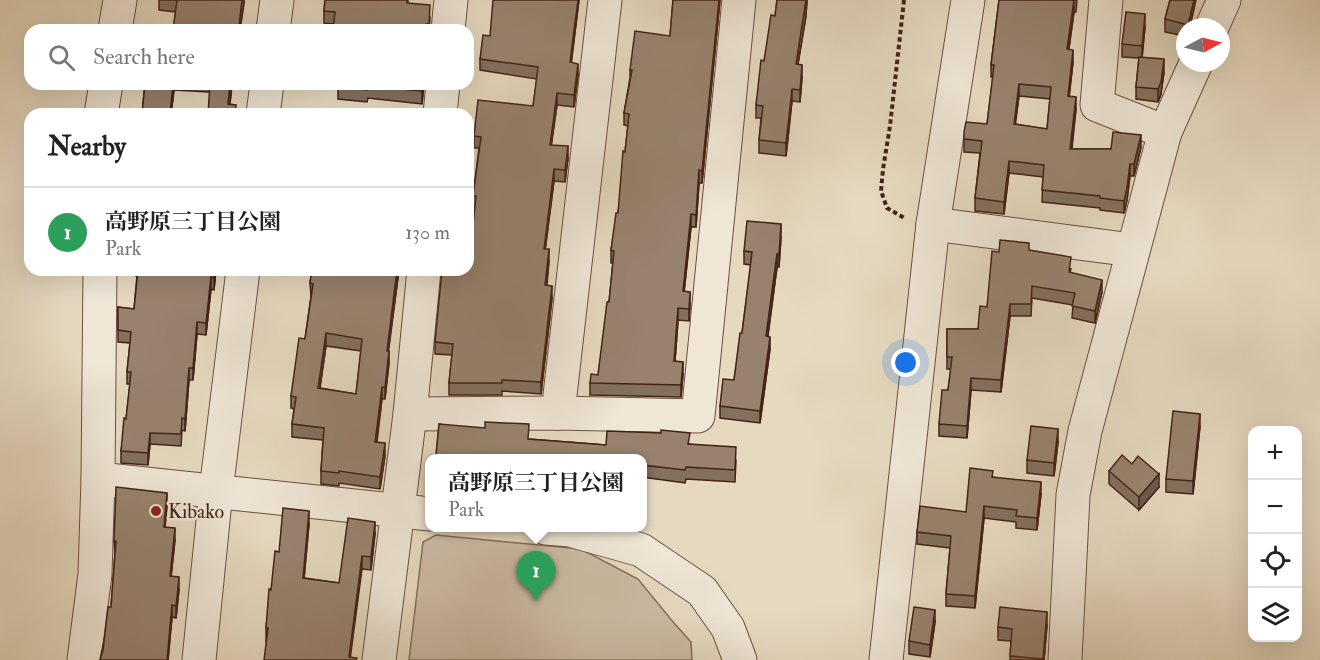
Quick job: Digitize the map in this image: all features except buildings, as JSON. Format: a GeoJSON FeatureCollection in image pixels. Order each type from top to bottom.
{"type":"FeatureCollection","features":[{"type":"Feature","properties":{"kind":"street"},"geometry":{"type":"LineString","coordinates":[[117,24],[120,0]]}},
{"type":"Feature","properties":{"kind":"street"},"geometry":{"type":"LineString","coordinates":[[274,24],[277,0]]}},
{"type":"Feature","properties":{"kind":"street"},"geometry":{"type":"LineString","coordinates":[[449,24],[451,0]]}},
{"type":"Feature","properties":{"kind":"street"},"geometry":{"type":"LineString","coordinates":[[558,413],[605,0]]}},
{"type":"Feature","properties":{"kind":"street"},"geometry":{"type":"LineString","coordinates":[[410,414],[558,413],[698,416],[739,0]]}},
{"type":"Feature","properties":{"kind":"street"},"geometry":{"type":"LineString","coordinates":[[886,660],[933,225],[968,0]]}},
{"type":"Feature","properties":{"kind":"street"},"geometry":{"type":"LineString","coordinates":[[1106,0],[1097,105],[1165,132]]}},
{"type":"Feature","properties":{"kind":"street"},"geometry":{"type":"LineString","coordinates":[[1216,18],[1224,0]]}},
{"type":"Feature","properties":{"kind":"street"},"geometry":{"type":"LineString","coordinates":[[1065,660],[1073,495],[1085,431],[1165,132],[1192,72]]}},
{"type":"Feature","properties":{"kind":"street"},"geometry":{"type":"LineString","coordinates":[[103,108],[105,90]]}},
{"type":"Feature","properties":{"kind":"street"},"geometry":{"type":"LineString","coordinates":[[264,108],[266,90]]}},
{"type":"Feature","properties":{"kind":"street"},"geometry":{"type":"LineString","coordinates":[[441,108],[442,90]]}},
{"type":"Feature","properties":{"kind":"street"},"geometry":{"type":"LineString","coordinates":[[933,225],[1132,250]]}},
{"type":"Feature","properties":{"kind":"street"},"geometry":{"type":"LineString","coordinates":[[84,660],[95,574],[100,276]]}},
{"type":"Feature","properties":{"kind":"street"},"geometry":{"type":"LineString","coordinates":[[199,660],[216,491],[242,276]]}},
{"type":"Feature","properties":{"kind":"street"},"geometry":{"type":"LineString","coordinates":[[379,660],[414,512],[410,414],[423,276]]}},
{"type":"Feature","properties":{"kind":"street"},"geometry":{"type":"LineString","coordinates":[[98,479],[414,512]]}},
{"type":"Feature","properties":{"kind":"street"},"geometry":{"type":"LineString","coordinates":[[577,532],[641,550],[702,591],[728,628],[740,660]]}},
{"type":"Feature","properties":{"kind":"path"},"geometry":{"type":"LineString","coordinates":[[904,0],[881,191],[886,208],[906,219],[933,225]]}},
{"type":"Feature","properties":{"kind":"shaded area"},"geometry":{"type":"Polygon","coordinates":[[[436,535],[581,549],[638,579],[691,642],[692,660],[409,660],[423,542],[436,535]]]}},
{"type":"Feature","properties":{"kind":"place","name":"Kibako"},"geometry":{"type":"Point","coordinates":[156,511]}},
{"type":"Feature","properties":{"kind":"place","name":"高野原三丁目公園"},"geometry":{"type":"Point","coordinates":[536,601]}}]}
